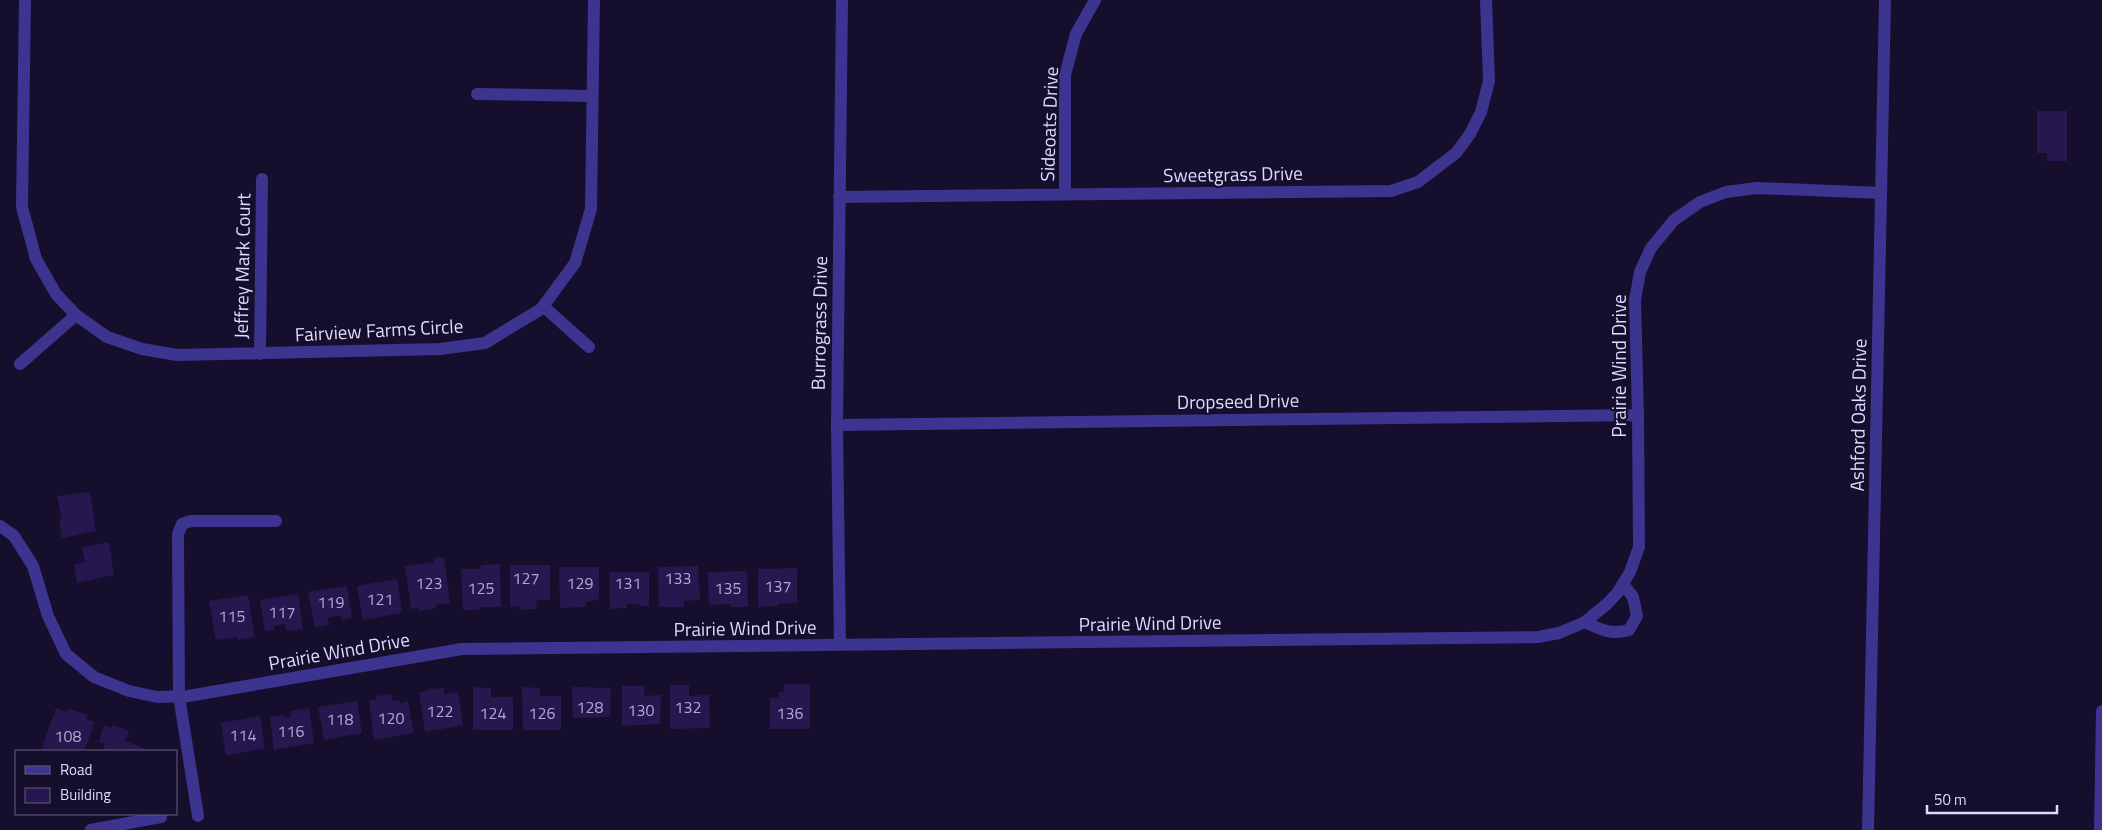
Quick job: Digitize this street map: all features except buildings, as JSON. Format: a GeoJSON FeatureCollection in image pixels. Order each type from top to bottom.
{"type":"FeatureCollection","features":[{"type":"Feature","properties":{"kind":"street","name":"Fairview Farms Circle"},"geometry":{"type":"LineString","coordinates":[[25,0],[22,207],[36,259],[56,294],[76,315],[107,337],[142,349],[177,355],[440,350],[485,343],[543,306],[575,263],[591,209],[594,0]]}},
{"type":"Feature","properties":{"kind":"street","name":"Burrograss Drive"},"geometry":{"type":"LineString","coordinates":[[840,645],[837,424],[842,0]]}},
{"type":"Feature","properties":{"kind":"street","name":"Sideoats Drive"},"geometry":{"type":"LineString","coordinates":[[1065,194],[1065,75],[1076,34],[1094,0]]}},
{"type":"Feature","properties":{"kind":"street","name":"Sweetgrass Drive"},"geometry":{"type":"LineString","coordinates":[[839,197],[1391,191],[1418,182],[1456,153],[1470,134],[1481,112],[1489,81],[1486,0]]}},
{"type":"Feature","properties":{"kind":"street","name":"Ashford Oaks Drive"},"geometry":{"type":"LineString","coordinates":[[1868,830],[1885,0]]}},
{"type":"Feature","properties":{"kind":"street"},"geometry":{"type":"LineString","coordinates":[[477,94],[592,96]]}},
{"type":"Feature","properties":{"kind":"street","name":"Jeffrey Mark Court"},"geometry":{"type":"LineString","coordinates":[[260,354],[262,179]]}},
{"type":"Feature","properties":{"kind":"street","name":"Prairie Wind Drive"},"geometry":{"type":"LineString","coordinates":[[0,526],[14,536],[33,566],[48,616],[66,654],[94,677],[129,692],[157,697],[179,696],[462,649],[1538,638],[1559,633],[1585,622],[1608,603],[1630,572],[1639,547],[1635,300],[1640,272],[1651,248],[1674,220],[1700,202],[1726,192],[1757,188],[1881,193]]}},
{"type":"Feature","properties":{"kind":"street"},"geometry":{"type":"LineString","coordinates":[[543,306],[589,346]]}},
{"type":"Feature","properties":{"kind":"street"},"geometry":{"type":"LineString","coordinates":[[20,364],[76,315]]}},
{"type":"Feature","properties":{"kind":"street","name":"Dropseed Drive"},"geometry":{"type":"LineString","coordinates":[[837,424],[1638,415]]}},
{"type":"Feature","properties":{"kind":"street"},"geometry":{"type":"LineString","coordinates":[[198,816],[179,696],[178,534],[182,524],[191,521],[276,522]]}},
{"type":"Feature","properties":{"kind":"street"},"geometry":{"type":"LineString","coordinates":[[1585,622],[1603,630],[1617,633],[1629,630],[1637,616],[1632,597],[1623,584]]}},
{"type":"Feature","properties":{"kind":"street"},"geometry":{"type":"LineString","coordinates":[[2100,830],[2102,711]]}},
{"type":"Feature","properties":{"kind":"street"},"geometry":{"type":"LineString","coordinates":[[91,830],[161,817]]}}]}
